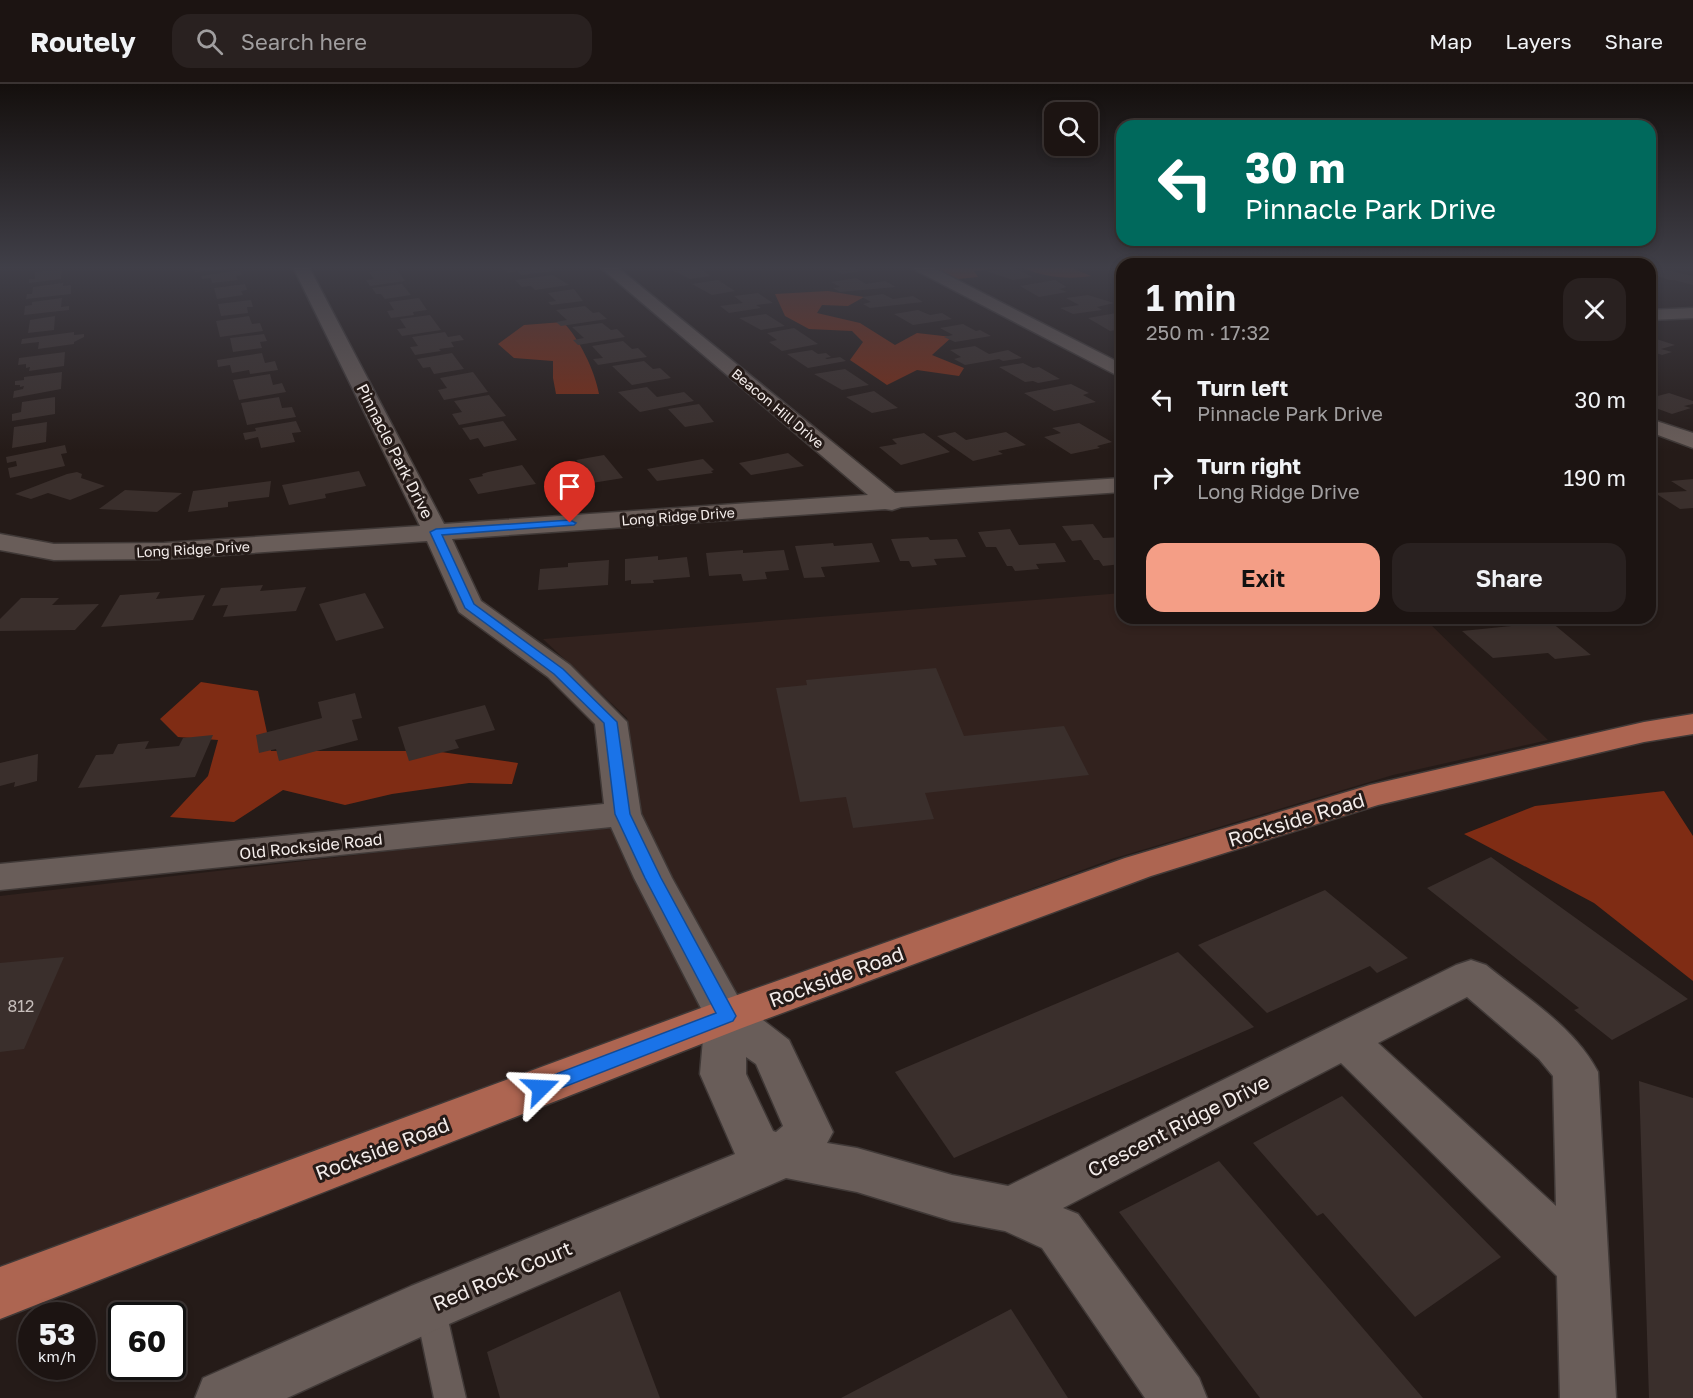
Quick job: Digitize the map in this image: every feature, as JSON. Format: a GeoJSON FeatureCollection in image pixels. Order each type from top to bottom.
{"type":"FeatureCollection","features":[{"type":"Feature","properties":{"kind":"main road","name":"Rockside Road"},"geometry":{"type":"LineString","coordinates":[[0,1293],[727,1016],[1138,867],[1370,796],[1644,732],[1693,724]]}},
{"type":"Feature","properties":{"kind":"street","name":"Pinnacle Park Drive"},"geometry":{"type":"LineString","coordinates":[[332,328],[436,532],[469,606],[559,671],[611,722],[623,814],[653,878],[727,1016]]}},
{"type":"Feature","properties":{"kind":"street","name":"Beacon Hill Drive"},"geometry":{"type":"LineString","coordinates":[[682,328],[892,503]]}},
{"type":"Feature","properties":{"kind":"street"},"geometry":{"type":"LineString","coordinates":[[1038,328],[1116,369]]}},
{"type":"Feature","properties":{"kind":"street"},"geometry":{"type":"LineString","coordinates":[[1656,428],[1693,443]]}},
{"type":"Feature","properties":{"kind":"street"},"geometry":{"type":"LineString","coordinates":[[1656,446],[1693,443]]}},
{"type":"Feature","properties":{"kind":"street","name":"Long Ridge Drive"},"geometry":{"type":"LineString","coordinates":[[0,542],[54,552],[164,551],[892,503],[1116,485]]}},
{"type":"Feature","properties":{"kind":"street","name":"Old Rockside Road"},"geometry":{"type":"LineString","coordinates":[[0,877],[623,814]]}},
{"type":"Feature","properties":{"kind":"street","name":"Crescent Ridge Drive"},"geometry":{"type":"LineString","coordinates":[[1011,1209],[1471,976],[1555,1046],[1575,1072],[1588,1398]]}},
{"type":"Feature","properties":{"kind":"street"},"geometry":{"type":"LineString","coordinates":[[727,1016],[723,1074],[756,1147],[784,1156],[857,1170],[952,1198],[1011,1209],[1060,1231],[1179,1398]]}},
{"type":"Feature","properties":{"kind":"street"},"geometry":{"type":"LineString","coordinates":[[1346,1040],[1583,1266]]}},
{"type":"Feature","properties":{"kind":"street","name":"Red Rock Court"},"geometry":{"type":"LineString","coordinates":[[223,1398],[430,1305],[784,1156]]}},
{"type":"Feature","properties":{"kind":"lane"},"geometry":{"type":"LineString","coordinates":[[430,1305],[450,1398]]}},
{"type":"Feature","properties":{"kind":"shaded area"},"geometry":{"type":"Polygon","coordinates":[[[519,328],[568,328],[586,355],[599,394],[556,394],[553,361],[514,358],[498,344],[519,328]]]}},
{"type":"Feature","properties":{"kind":"shaded area"},"geometry":{"type":"Polygon","coordinates":[[[868,328],[895,345],[917,333],[952,337],[932,355],[964,368],[959,376],[917,370],[887,385],[850,360],[863,342],[852,331],[809,329],[868,328]]]}},
{"type":"Feature","properties":{"kind":"shaded area"},"geometry":{"type":"Polygon","coordinates":[[[1116,593],[1116,624],[1430,624],[1548,740],[1393,775],[1112,859],[0,1271],[0,896],[643,822],[627,718],[543,639],[1116,593]]]}},
{"type":"Feature","properties":{"kind":"shaded area"},"geometry":{"type":"Polygon","coordinates":[[[201,682],[258,691],[271,751],[434,751],[518,763],[512,784],[469,783],[392,794],[345,805],[283,790],[234,822],[170,817],[208,776],[218,740],[178,737],[160,719],[201,682]]]}},
{"type":"Feature","properties":{"kind":"shaded area"},"geometry":{"type":"Polygon","coordinates":[[[1664,791],[1693,836],[1693,981],[1594,903],[1464,834],[1535,806],[1664,791]]]}},
{"type":"Feature","properties":{"kind":"building"},"geometry":{"type":"Polygon","coordinates":[[[29,328],[54,328],[54,330],[28,333],[29,328]]]}},
{"type":"Feature","properties":{"kind":"building"},"geometry":{"type":"Polygon","coordinates":[[[218,328],[262,328],[263,331],[220,337],[218,328]]]}},
{"type":"Feature","properties":{"kind":"building"},"geometry":{"type":"Polygon","coordinates":[[[440,328],[441,330],[402,336],[397,329],[440,328]]]}},
{"type":"Feature","properties":{"kind":"building"},"geometry":{"type":"Polygon","coordinates":[[[573,328],[617,329],[625,337],[578,345],[573,340],[584,338],[573,328]]]}},
{"type":"Feature","properties":{"kind":"building"},"geometry":{"type":"Polygon","coordinates":[[[794,328],[818,344],[782,351],[769,342],[777,340],[767,333],[794,328]]]}},
{"type":"Feature","properties":{"kind":"building"},"geometry":{"type":"Polygon","coordinates":[[[941,328],[971,328],[991,336],[955,342],[944,337],[953,335],[941,328]]]}},
{"type":"Feature","properties":{"kind":"building"},"geometry":{"type":"Polygon","coordinates":[[[74,332],[74,335],[84,334],[84,337],[74,344],[38,349],[39,342],[21,344],[22,339],[74,332]]]}},
{"type":"Feature","properties":{"kind":"building"},"geometry":{"type":"Polygon","coordinates":[[[445,332],[448,337],[460,335],[464,340],[451,342],[454,347],[439,349],[441,351],[415,355],[410,347],[418,346],[412,337],[445,332]]]}},
{"type":"Feature","properties":{"kind":"building"},"geometry":{"type":"Polygon","coordinates":[[[264,334],[267,341],[260,342],[262,348],[233,352],[230,338],[264,334]]]}},
{"type":"Feature","properties":{"kind":"building"},"geometry":{"type":"Polygon","coordinates":[[[1656,339],[1675,345],[1661,349],[1672,352],[1662,355],[1656,353],[1656,339]]]}},
{"type":"Feature","properties":{"kind":"building"},"geometry":{"type":"Polygon","coordinates":[[[623,341],[632,349],[638,348],[647,357],[598,365],[593,359],[603,358],[592,346],[623,341]]]}},
{"type":"Feature","properties":{"kind":"building"},"geometry":{"type":"Polygon","coordinates":[[[975,346],[989,354],[1008,350],[1022,358],[1003,361],[999,359],[965,365],[954,359],[961,357],[950,350],[975,346]]]}},
{"type":"Feature","properties":{"kind":"building"},"geometry":{"type":"Polygon","coordinates":[[[812,350],[818,354],[826,353],[831,357],[825,358],[827,359],[840,357],[846,361],[808,368],[787,354],[812,350]]]}},
{"type":"Feature","properties":{"kind":"building"},"geometry":{"type":"Polygon","coordinates":[[[65,352],[64,366],[29,371],[30,367],[26,368],[26,364],[18,365],[19,358],[65,352]]]}},
{"type":"Feature","properties":{"kind":"building"},"geometry":{"type":"Polygon","coordinates":[[[262,353],[265,363],[275,361],[278,370],[250,374],[249,370],[232,373],[230,365],[218,367],[217,360],[262,353]]]}},
{"type":"Feature","properties":{"kind":"building"},"geometry":{"type":"Polygon","coordinates":[[[452,353],[464,369],[434,374],[430,367],[423,368],[417,359],[452,353]]]}},
{"type":"Feature","properties":{"kind":"building"},"geometry":{"type":"Polygon","coordinates":[[[644,361],[653,369],[660,368],[671,378],[632,385],[612,366],[644,361]]]}},
{"type":"Feature","properties":{"kind":"building"},"geometry":{"type":"Polygon","coordinates":[[[1023,363],[1033,368],[1039,367],[1060,379],[1038,383],[1025,382],[999,367],[1023,363]]]}},
{"type":"Feature","properties":{"kind":"building"},"geometry":{"type":"Polygon","coordinates":[[[845,369],[869,385],[842,390],[814,374],[845,369]]]}},
{"type":"Feature","properties":{"kind":"building"},"geometry":{"type":"Polygon","coordinates":[[[62,372],[61,389],[13,398],[14,391],[23,389],[24,386],[15,385],[15,381],[24,380],[24,377],[62,372]]]}},
{"type":"Feature","properties":{"kind":"building"},"geometry":{"type":"Polygon","coordinates":[[[473,372],[488,392],[444,400],[438,390],[447,388],[440,378],[473,372]]]}},
{"type":"Feature","properties":{"kind":"building"},"geometry":{"type":"Polygon","coordinates":[[[270,374],[273,385],[282,383],[286,392],[239,400],[233,380],[270,374]]]}},
{"type":"Feature","properties":{"kind":"building"},"geometry":{"type":"Polygon","coordinates":[[[1071,384],[1089,393],[1083,395],[1096,402],[1054,411],[1024,393],[1071,384]]]}},
{"type":"Feature","properties":{"kind":"building"},"geometry":{"type":"Polygon","coordinates":[[[647,387],[657,397],[684,392],[694,401],[640,412],[618,392],[647,387]]]}},
{"type":"Feature","properties":{"kind":"building"},"geometry":{"type":"Polygon","coordinates":[[[874,391],[898,408],[872,413],[846,397],[874,391]]]}},
{"type":"Feature","properties":{"kind":"building"},"geometry":{"type":"Polygon","coordinates":[[[1669,393],[1693,401],[1693,404],[1684,406],[1691,408],[1672,414],[1656,408],[1656,396],[1669,393]]]}},
{"type":"Feature","properties":{"kind":"building"},"geometry":{"type":"Polygon","coordinates":[[[489,395],[506,416],[459,425],[452,414],[462,412],[454,401],[489,395]]]}},
{"type":"Feature","properties":{"kind":"building"},"geometry":{"type":"Polygon","coordinates":[[[55,397],[55,414],[12,421],[12,414],[21,412],[22,402],[55,397]]]}},
{"type":"Feature","properties":{"kind":"building"},"geometry":{"type":"Polygon","coordinates":[[[279,397],[282,408],[292,407],[296,417],[247,425],[241,403],[279,397]]]}},
{"type":"Feature","properties":{"kind":"building"},"geometry":{"type":"Polygon","coordinates":[[[699,404],[714,422],[685,427],[668,409],[699,404]]]}},
{"type":"Feature","properties":{"kind":"building"},"geometry":{"type":"Polygon","coordinates":[[[296,421],[301,432],[292,433],[295,442],[261,448],[258,437],[245,440],[243,433],[256,431],[255,428],[296,421]]]}},
{"type":"Feature","properties":{"kind":"building"},"geometry":{"type":"Polygon","coordinates":[[[503,421],[517,440],[484,447],[478,438],[470,440],[462,428],[503,421]]]}},
{"type":"Feature","properties":{"kind":"building"},"geometry":{"type":"Polygon","coordinates":[[[47,422],[46,442],[12,448],[14,427],[47,422]]]}},
{"type":"Feature","properties":{"kind":"building"},"geometry":{"type":"Polygon","coordinates":[[[1079,423],[1112,442],[1097,446],[1100,448],[1071,454],[1044,437],[1061,433],[1052,428],[1079,423]]]}},
{"type":"Feature","properties":{"kind":"building"},"geometry":{"type":"Polygon","coordinates":[[[955,432],[966,440],[1006,432],[1026,445],[998,451],[1003,454],[973,461],[937,436],[955,432]]]}},
{"type":"Feature","properties":{"kind":"building"},"geometry":{"type":"Polygon","coordinates":[[[924,433],[950,452],[901,465],[879,447],[897,444],[892,439],[924,433]]]}},
{"type":"Feature","properties":{"kind":"building"},"geometry":{"type":"Polygon","coordinates":[[[65,445],[67,453],[61,454],[65,466],[10,478],[8,468],[17,466],[16,461],[7,463],[6,457],[65,445]]]}},
{"type":"Feature","properties":{"kind":"building"},"geometry":{"type":"Polygon","coordinates":[[[788,453],[804,466],[751,475],[739,463],[788,453]]]}},
{"type":"Feature","properties":{"kind":"building"},"geometry":{"type":"Polygon","coordinates":[[[604,455],[623,478],[567,487],[556,473],[575,469],[573,466],[580,464],[576,460],[604,455]]]}},
{"type":"Feature","properties":{"kind":"building"},"geometry":{"type":"Polygon","coordinates":[[[703,459],[714,470],[711,471],[713,473],[657,481],[647,469],[703,459]]]}},
{"type":"Feature","properties":{"kind":"building"},"geometry":{"type":"Polygon","coordinates":[[[522,465],[536,484],[478,494],[469,479],[483,476],[482,474],[488,472],[522,465]]]}},
{"type":"Feature","properties":{"kind":"building"},"geometry":{"type":"Polygon","coordinates":[[[359,471],[366,486],[325,494],[326,498],[289,505],[282,485],[359,471]]]}},
{"type":"Feature","properties":{"kind":"building"},"geometry":{"type":"Polygon","coordinates":[[[77,472],[82,474],[81,478],[105,486],[70,500],[48,493],[31,499],[15,494],[67,474],[77,472]]]}},
{"type":"Feature","properties":{"kind":"building"},"geometry":{"type":"Polygon","coordinates":[[[1693,479],[1693,508],[1680,509],[1656,494],[1687,491],[1671,481],[1693,479]]]}},
{"type":"Feature","properties":{"kind":"building"},"geometry":{"type":"Polygon","coordinates":[[[271,481],[269,497],[228,502],[228,507],[188,512],[193,491],[271,481]]]}},
{"type":"Feature","properties":{"kind":"building"},"geometry":{"type":"Polygon","coordinates":[[[125,490],[182,493],[157,512],[99,509],[125,490]]]}},
{"type":"Feature","properties":{"kind":"building"},"geometry":{"type":"Polygon","coordinates":[[[1093,524],[1103,538],[1116,537],[1116,565],[1103,566],[1099,560],[1094,560],[1081,540],[1072,541],[1062,526],[1093,524]]]}},
{"type":"Feature","properties":{"kind":"building"},"geometry":{"type":"Polygon","coordinates":[[[1010,529],[1019,545],[1055,543],[1066,562],[1036,564],[1039,569],[1015,571],[1012,566],[1007,566],[996,547],[986,547],[978,532],[1010,529]]]}},
{"type":"Feature","properties":{"kind":"building"},"geometry":{"type":"Polygon","coordinates":[[[928,537],[930,540],[957,539],[966,557],[934,559],[937,565],[912,567],[909,561],[900,561],[891,539],[928,537]]]}},
{"type":"Feature","properties":{"kind":"building"},"geometry":{"type":"Polygon","coordinates":[[[833,543],[834,546],[872,543],[880,562],[821,567],[825,577],[804,578],[795,546],[833,543]]]}},
{"type":"Feature","properties":{"kind":"building"},"geometry":{"type":"Polygon","coordinates":[[[743,550],[743,553],[784,550],[789,570],[765,572],[767,579],[743,581],[741,574],[709,576],[706,553],[743,550]]]}},
{"type":"Feature","properties":{"kind":"building"},"geometry":{"type":"Polygon","coordinates":[[[658,556],[658,560],[687,557],[690,577],[653,580],[654,583],[631,584],[631,580],[625,581],[625,559],[658,556]]]}},
{"type":"Feature","properties":{"kind":"building"},"geometry":{"type":"Polygon","coordinates":[[[609,560],[608,585],[538,590],[540,569],[568,567],[568,563],[609,560]]]}},
{"type":"Feature","properties":{"kind":"building"},"geometry":{"type":"Polygon","coordinates":[[[263,585],[260,591],[306,587],[296,611],[223,617],[228,605],[212,606],[221,588],[263,585]]]}},
{"type":"Feature","properties":{"kind":"building"},"geometry":{"type":"Polygon","coordinates":[[[160,592],[156,599],[205,595],[193,620],[101,627],[120,595],[160,592]]]}},
{"type":"Feature","properties":{"kind":"building"},"geometry":{"type":"Polygon","coordinates":[[[365,593],[384,628],[336,641],[319,604],[365,593]]]}},
{"type":"Feature","properties":{"kind":"building"},"geometry":{"type":"Polygon","coordinates":[[[21,598],[59,598],[52,605],[99,604],[75,630],[0,631],[0,619],[21,598]]]}},
{"type":"Feature","properties":{"kind":"building"},"geometry":{"type":"Polygon","coordinates":[[[1553,624],[1591,655],[1555,659],[1548,653],[1493,658],[1462,631],[1553,624]]]}},
{"type":"Feature","properties":{"kind":"building"},"geometry":{"type":"Polygon","coordinates":[[[936,668],[964,736],[1064,726],[1089,775],[925,793],[934,819],[853,828],[846,797],[800,802],[776,688],[807,685],[806,680],[936,668]]]}},
{"type":"Feature","properties":{"kind":"building"},"geometry":{"type":"Polygon","coordinates":[[[355,693],[362,718],[352,720],[358,740],[279,761],[276,749],[259,753],[256,735],[322,718],[318,702],[355,693]]]}},
{"type":"Feature","properties":{"kind":"building"},"geometry":{"type":"Polygon","coordinates":[[[485,705],[495,730],[455,740],[459,748],[409,761],[398,727],[485,705]]]}},
{"type":"Feature","properties":{"kind":"building"},"geometry":{"type":"Polygon","coordinates":[[[213,735],[195,777],[78,788],[96,755],[113,754],[118,744],[149,741],[145,749],[179,746],[183,738],[213,735]]]}},
{"type":"Feature","properties":{"kind":"building"},"geometry":{"type":"Polygon","coordinates":[[[38,754],[37,781],[14,787],[15,782],[0,786],[0,763],[38,754]]]}},
{"type":"Feature","properties":{"kind":"building"},"geometry":{"type":"Polygon","coordinates":[[[1491,857],[1688,999],[1612,1040],[1574,1010],[1579,1008],[1427,888],[1491,857]]]}},
{"type":"Feature","properties":{"kind":"building"},"geometry":{"type":"Polygon","coordinates":[[[1325,890],[1408,958],[1377,973],[1370,966],[1267,1013],[1198,945],[1325,890]]]}},
{"type":"Feature","properties":{"kind":"building"},"geometry":{"type":"Polygon","coordinates":[[[1178,952],[1254,1027],[954,1158],[895,1072],[1178,952]]]}},
{"type":"Feature","properties":{"kind":"building"},"geometry":{"type":"Polygon","coordinates":[[[64,957],[24,1049],[0,1052],[0,963],[64,957]]]}},
{"type":"Feature","properties":{"kind":"building"},"geometry":{"type":"Polygon","coordinates":[[[1639,1081],[1693,1098],[1693,1398],[1649,1398],[1639,1081]]]}},
{"type":"Feature","properties":{"kind":"building"},"geometry":{"type":"Polygon","coordinates":[[[1342,1096],[1501,1257],[1415,1317],[1323,1213],[1317,1216],[1253,1143],[1342,1096]]]}},
{"type":"Feature","properties":{"kind":"building"},"geometry":{"type":"Polygon","coordinates":[[[1219,1161],[1423,1398],[1260,1398],[1119,1212],[1219,1161]]]}},
{"type":"Feature","properties":{"kind":"building"},"geometry":{"type":"Polygon","coordinates":[[[620,1291],[660,1398],[500,1398],[487,1352],[620,1291]]]}},
{"type":"Feature","properties":{"kind":"building"},"geometry":{"type":"Polygon","coordinates":[[[1011,1309],[1068,1398],[841,1398],[1011,1309]]]}},
{"type":"Feature","properties":{"kind":"route"},"geometry":{"type":"LineString","coordinates":[[541,1088],[727,1016],[653,878],[623,814],[611,722],[559,671],[469,606],[436,532],[570,523]]}}]}
